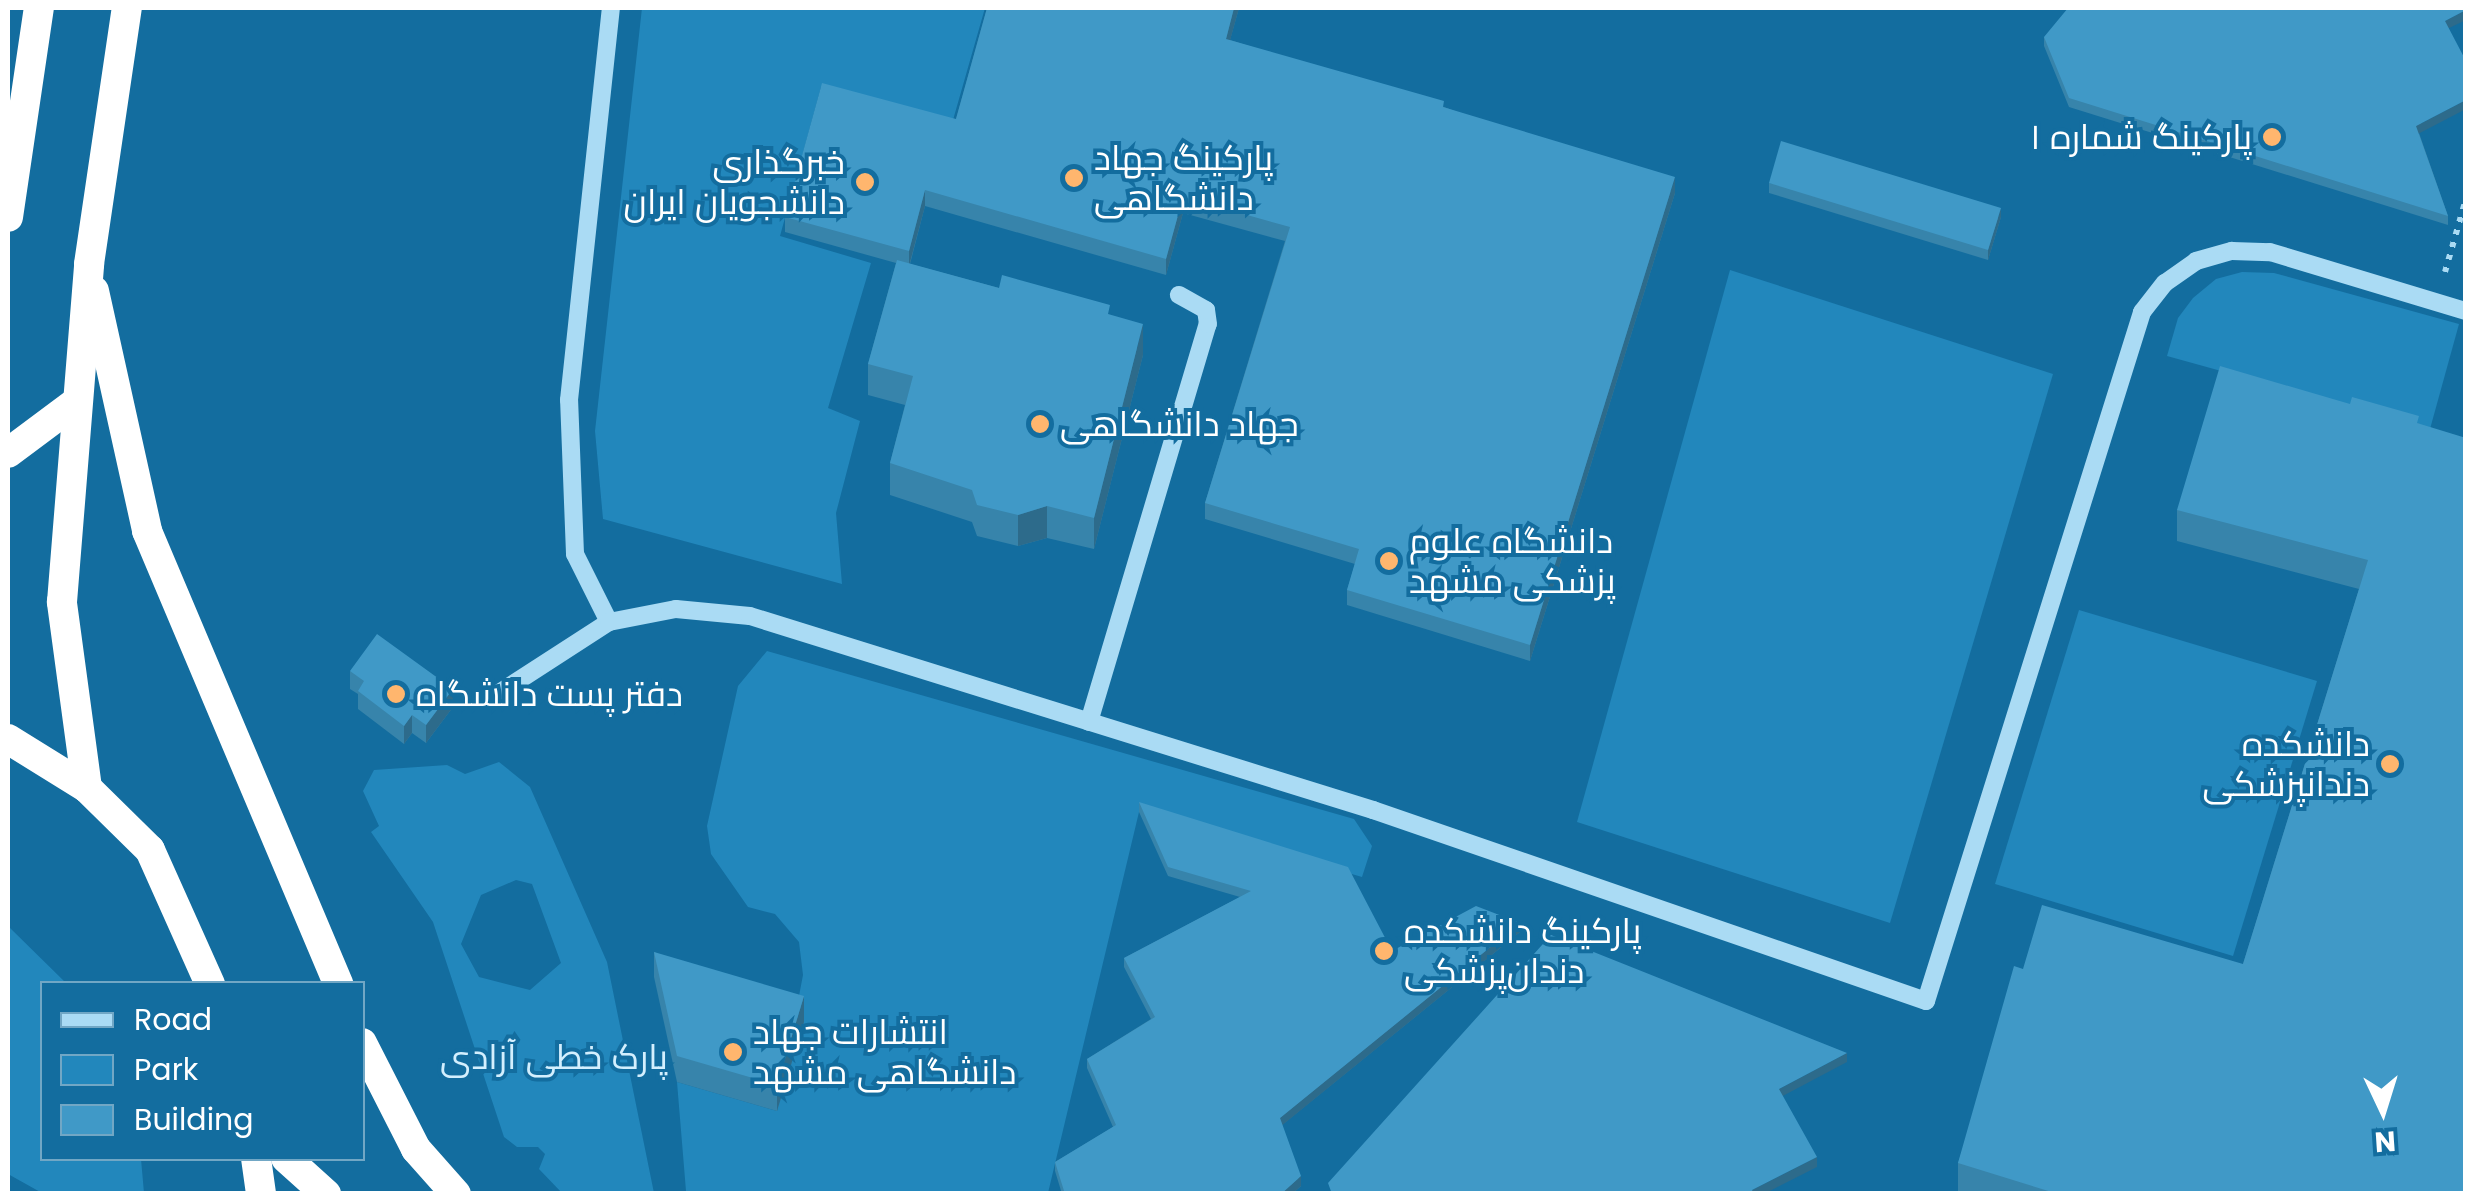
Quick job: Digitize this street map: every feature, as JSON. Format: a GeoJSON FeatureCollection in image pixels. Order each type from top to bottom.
{"type":"FeatureCollection","features":[{"type":"Feature","properties":{"kind":"highway"},"geometry":{"type":"LineString","coordinates":[[8,218],[39,8]]}},
{"type":"Feature","properties":{"kind":"highway"},"geometry":{"type":"LineString","coordinates":[[87,788],[62,602],[88,264],[126,8]]}},
{"type":"Feature","properties":{"kind":"highway"},"geometry":{"type":"LineString","coordinates":[[88,264],[147,531],[337,981]]}},
{"type":"Feature","properties":{"kind":"highway"},"geometry":{"type":"LineString","coordinates":[[8,453],[75,403]]}},
{"type":"Feature","properties":{"kind":"highway"},"geometry":{"type":"LineString","coordinates":[[8,739],[87,788],[150,850],[192,933],[209,981]]}},
{"type":"Feature","properties":{"kind":"highway"},"geometry":{"type":"LineString","coordinates":[[365,1048],[416,1148],[456,1194]]}},
{"type":"Feature","properties":{"kind":"highway"},"geometry":{"type":"LineString","coordinates":[[256,1161],[261,1194]]}},
{"type":"Feature","properties":{"kind":"highway"},"geometry":{"type":"LineString","coordinates":[[289,1161],[326,1194]]}},
{"type":"Feature","properties":{"kind":"lane"},"geometry":{"type":"LineString","coordinates":[[608,622],[574,554],[569,400],[612,8]]}},
{"type":"Feature","properties":{"kind":"lane"},"geometry":{"type":"LineString","coordinates":[[493,697],[608,622],[676,610],[750,616],[1373,810],[1926,1001],[2142,312],[2165,283],[2196,261],[2232,251],[2270,252],[2466,312]]}},
{"type":"Feature","properties":{"kind":"lane"},"geometry":{"type":"LineString","coordinates":[[1089,722],[1208,324],[1206,310],[1179,294]]}},
{"type":"Feature","properties":{"kind":"path"},"geometry":{"type":"LineString","coordinates":[[2436,302],[2466,199]]}},
{"type":"Feature","properties":{"kind":"green space"},"geometry":{"type":"Polygon","coordinates":[[[642,8],[985,8],[953,120],[821,87],[780,236],[871,263],[828,408],[860,421],[836,513],[842,584],[603,519],[595,431],[642,8]]]}},
{"type":"Feature","properties":{"kind":"green space"},"geometry":{"type":"Polygon","coordinates":[[[1730,270],[2053,374],[1890,923],[1577,822],[1730,270]]]}},
{"type":"Feature","properties":{"kind":"green space"},"geometry":{"type":"Polygon","coordinates":[[[2242,272],[2274,273],[2459,324],[2430,429],[2167,356],[2178,318],[2193,298],[2216,279],[2242,272]]]}},
{"type":"Feature","properties":{"kind":"green space"},"geometry":{"type":"Polygon","coordinates":[[[2079,610],[2317,681],[2233,956],[1995,884],[2079,610]]]}},
{"type":"Feature","properties":{"kind":"green space"},"geometry":{"type":"Polygon","coordinates":[[[767,651],[1354,819],[1372,846],[1362,877],[1139,812],[1048,1193],[686,1191],[677,1082],[777,1111],[803,975],[799,942],[775,914],[748,907],[711,854],[707,826],[738,686],[767,651]]]}},
{"type":"Feature","properties":{"kind":"green space","name":"پارک خطی آزادی"},"geometry":{"type":"Polygon","coordinates":[[[499,762],[530,787],[607,962],[654,1193],[562,1193],[539,1169],[545,1154],[538,1147],[517,1147],[504,1137],[433,922],[371,832],[379,826],[363,791],[374,770],[447,765],[465,774],[499,762]],[[516,880],[481,895],[461,944],[479,977],[530,990],[561,963],[532,884],[516,880]]]}},
{"type":"Feature","properties":{"kind":"green space"},"geometry":{"type":"Polygon","coordinates":[[[8,926],[64,981],[40,981],[40,1161],[141,1161],[144,1193],[42,1193],[8,1174],[8,926]]]}},
{"type":"Feature","properties":{"kind":"building"},"geometry":{"type":"Polygon","coordinates":[[[987,8],[1234,8],[1226,39],[1444,101],[1443,107],[1675,177],[1530,645],[1347,590],[1359,549],[1205,503],[1290,227],[1183,197],[1166,259],[925,190],[909,251],[785,217],[822,83],[956,119],[987,8]]]}},
{"type":"Feature","properties":{"kind":"building","name":"پارکینگ شماره ۱"},"geometry":{"type":"Polygon","coordinates":[[[2068,8],[2466,8],[2445,21],[2466,61],[2466,100],[2416,126],[2448,216],[2069,98],[2044,37],[2068,8]]]}},
{"type":"Feature","properties":{"kind":"building"},"geometry":{"type":"Polygon","coordinates":[[[1781,141],[2001,208],[1988,250],[1769,183],[1781,141]]]}},
{"type":"Feature","properties":{"kind":"building","name":"جهاد دانشگاهی"},"geometry":{"type":"Polygon","coordinates":[[[897,260],[999,288],[1002,275],[1110,305],[1108,314],[1143,324],[1094,518],[1047,506],[1018,515],[977,505],[972,490],[890,463],[913,376],[868,364],[897,260]]]}},
{"type":"Feature","properties":{"kind":"building","name":"دانشکده دندانپزشکی"},"geometry":{"type":"Polygon","coordinates":[[[2220,366],[2350,404],[2352,397],[2419,416],[2417,423],[2466,438],[2466,1194],[2058,1194],[1958,1163],[2014,966],[2023,969],[2042,905],[2243,964],[2368,560],[2177,510],[2220,366]]]}},
{"type":"Feature","properties":{"kind":"building","name":"دفتر پست دانشگاه"},"geometry":{"type":"Polygon","coordinates":[[[377,634],[453,689],[426,725],[412,715],[404,726],[358,691],[364,681],[350,671],[377,634]]]}},
{"type":"Feature","properties":{"kind":"building"},"geometry":{"type":"Polygon","coordinates":[[[1139,802],[1348,867],[1392,951],[1476,906],[1520,923],[1280,1118],[1301,1176],[1281,1194],[1065,1194],[1055,1162],[1116,1125],[1087,1059],[1155,1017],[1124,958],[1251,891],[1168,867],[1139,802]]]}},
{"type":"Feature","properties":{"kind":"building"},"geometry":{"type":"Polygon","coordinates":[[[1551,935],[1847,1053],[1779,1089],[1817,1157],[1752,1190],[1754,1194],[1332,1194],[1328,1183],[1551,935]]]}},
{"type":"Feature","properties":{"kind":"building","name":"انتشارات جهاد دانشگاهی مشهد"},"geometry":{"type":"Polygon","coordinates":[[[654,952],[804,996],[777,1085],[677,1056],[654,952]]]}},
{"type":"Feature","properties":{"kind":"place","name":"پارکینگ شماره ۱"},"geometry":{"type":"Point","coordinates":[2272,137]}},
{"type":"Feature","properties":{"kind":"place","name":"پارکینگ جهاد دانشگاهی"},"geometry":{"type":"Point","coordinates":[1074,178]}},
{"type":"Feature","properties":{"kind":"place","name":"خبرگذاری دانشجویان ایران"},"geometry":{"type":"Point","coordinates":[865,182]}},
{"type":"Feature","properties":{"kind":"place","name":"جهاد دانشگاهی"},"geometry":{"type":"Point","coordinates":[1040,424]}},
{"type":"Feature","properties":{"kind":"place","name":"دانشگاه علوم پزشکی مشهد"},"geometry":{"type":"Point","coordinates":[1389,561]}},
{"type":"Feature","properties":{"kind":"place","name":"دفتر پست دانشگاه"},"geometry":{"type":"Point","coordinates":[396,694]}},
{"type":"Feature","properties":{"kind":"place","name":"دانشکده دندانپزشکی"},"geometry":{"type":"Point","coordinates":[2390,764]}},
{"type":"Feature","properties":{"kind":"place","name":"پارکینگ دانشکده دندان‌پزشکی"},"geometry":{"type":"Point","coordinates":[1384,951]}},
{"type":"Feature","properties":{"kind":"place","name":"انتشارات جهاد دانشگاهی مشهد"},"geometry":{"type":"Point","coordinates":[733,1052]}}]}
